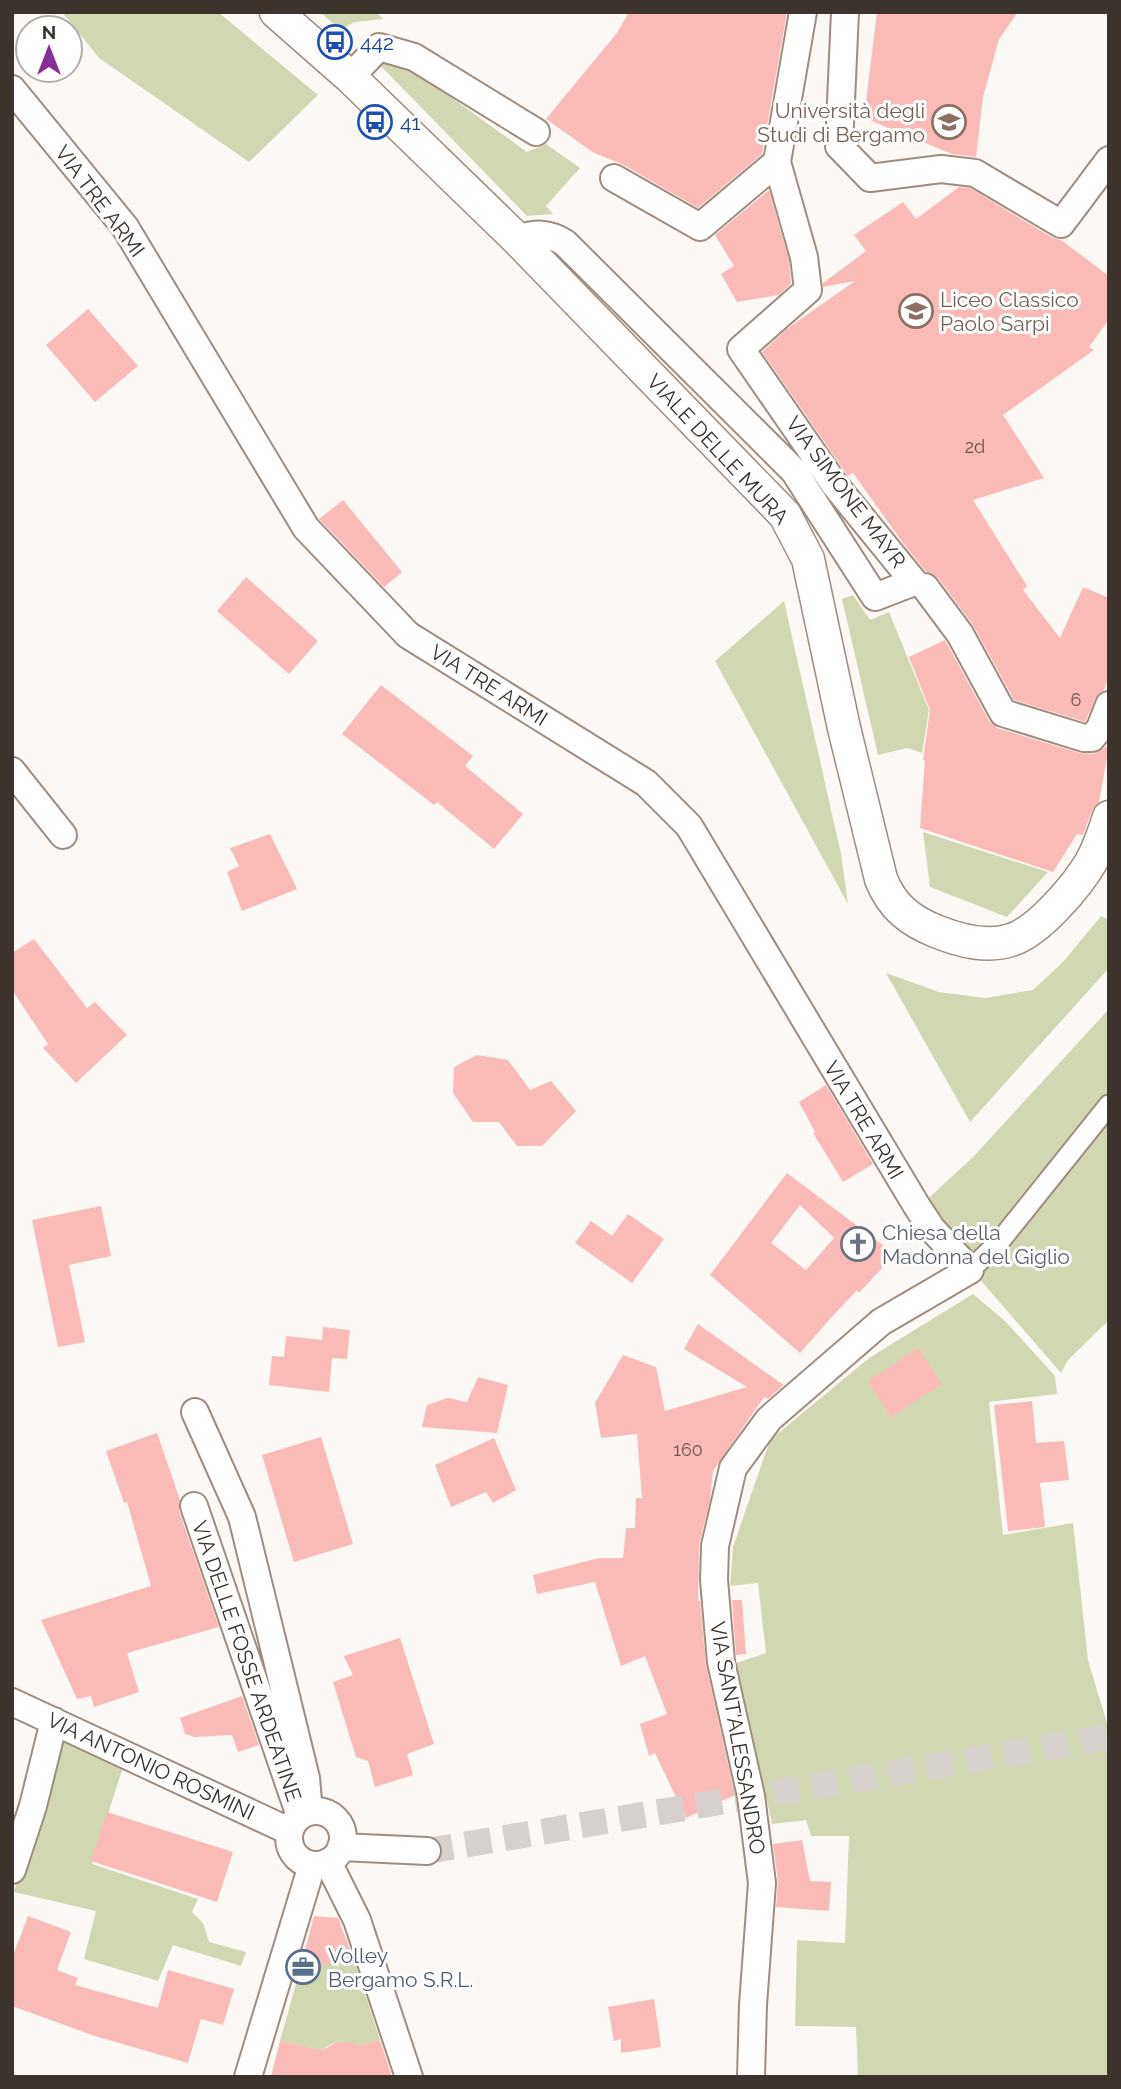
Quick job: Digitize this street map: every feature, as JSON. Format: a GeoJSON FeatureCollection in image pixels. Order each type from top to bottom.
{"type":"FeatureCollection","features":[{"type":"Feature","properties":{"kind":"street","name":"VIALE DELLE MURA"},"geometry":{"type":"LineString","coordinates":[[276,12],[350,77],[517,239],[785,515],[808,559],[844,728],[881,879],[887,895],[897,908],[923,925],[957,939],[996,944],[1014,940],[1044,918],[1080,877],[1100,843],[1109,817]]}},
{"type":"Feature","properties":{"kind":"street","name":"VIA SIMONE MAYR"},"geometry":{"type":"LineString","coordinates":[[517,239],[542,234],[551,235],[565,243],[794,471],[875,597],[920,585],[835,485],[741,349],[808,290],[804,257],[777,162],[803,12]]}},
{"type":"Feature","properties":{"kind":"street"},"geometry":{"type":"LineString","coordinates":[[845,12],[838,146],[870,177],[942,169],[975,173],[1061,224],[1109,160]]}},
{"type":"Feature","properties":{"kind":"street"},"geometry":{"type":"LineString","coordinates":[[350,77],[379,47],[414,57],[536,132]]}},
{"type":"Feature","properties":{"kind":"street","name":"VIA TRE ARMI"},"geometry":{"type":"LineString","coordinates":[[12,89],[125,227],[306,528],[408,635],[646,783],[689,826],[918,1208],[932,1228],[970,1270]]}},
{"type":"Feature","properties":{"kind":"street"},"geometry":{"type":"LineString","coordinates":[[614,178],[700,227],[777,162]]}},
{"type":"Feature","properties":{"kind":"street"},"geometry":{"type":"LineString","coordinates":[[920,585],[960,634],[1003,713],[1084,738],[1092,738],[1100,728],[1109,705]]}},
{"type":"Feature","properties":{"kind":"street"},"geometry":{"type":"LineString","coordinates":[[12,771],[63,835]]}},
{"type":"Feature","properties":{"kind":"street","name":"VIA SANT'ALESSANDRO"},"geometry":{"type":"LineString","coordinates":[[751,2077],[762,1883],[751,1796],[721,1662],[714,1580],[715,1546],[733,1468],[769,1419],[881,1322],[970,1270],[1000,1241],[1109,1105]]}},
{"type":"Feature","properties":{"kind":"street"},"geometry":{"type":"LineString","coordinates":[[195,1412],[242,1517],[306,1778],[299,1819],[289,1840],[293,1852],[299,1859],[427,1851]]}},
{"type":"Feature","properties":{"kind":"street","name":"VIA DELLE FOSSE ARDEATINE"},"geometry":{"type":"LineString","coordinates":[[194,1506],[299,1819]]}},
{"type":"Feature","properties":{"kind":"street","name":"VIA ANTONIO ROSMINI"},"geometry":{"type":"LineString","coordinates":[[12,1702],[299,1819]]}},
{"type":"Feature","properties":{"kind":"street"},"geometry":{"type":"LineString","coordinates":[[12,1870],[33,1806],[54,1721]]}},
{"type":"Feature","properties":{"kind":"street"},"geometry":{"type":"LineString","coordinates":[[248,2077],[327,1858],[343,1837],[336,1821],[320,1811],[299,1819]]}},
{"type":"Feature","properties":{"kind":"street"},"geometry":{"type":"LineString","coordinates":[[327,1858],[357,1920],[409,2077]]}},
{"type":"Feature","properties":{"kind":"green space"},"geometry":{"type":"Polygon","coordinates":[[[62,12],[218,12],[318,95],[249,162],[99,58],[84,39],[84,14],[62,12]]]}},
{"type":"Feature","properties":{"kind":"green space"},"geometry":{"type":"Polygon","coordinates":[[[320,12],[375,12],[384,19],[354,22],[341,30],[320,12]]]}},
{"type":"Feature","properties":{"kind":"green space"},"geometry":{"type":"Polygon","coordinates":[[[388,52],[527,152],[546,144],[580,168],[546,206],[553,214],[527,216],[373,58],[388,52]]]}},
{"type":"Feature","properties":{"kind":"green space"},"geometry":{"type":"Polygon","coordinates":[[[853,595],[870,620],[889,612],[929,710],[922,753],[907,748],[878,755],[842,599],[853,595]]]}},
{"type":"Feature","properties":{"kind":"green space"},"geometry":{"type":"Polygon","coordinates":[[[784,601],[841,854],[848,904],[715,661],[784,601]]]}},
{"type":"Feature","properties":{"kind":"green space"},"geometry":{"type":"Polygon","coordinates":[[[923,832],[1048,872],[1007,917],[930,887],[923,832]]]}},
{"type":"Feature","properties":{"kind":"green space"},"geometry":{"type":"Polygon","coordinates":[[[1101,916],[1109,920],[1109,968],[970,1122],[886,973],[939,992],[985,998],[1033,990],[1063,962],[1101,916]]]}},
{"type":"Feature","properties":{"kind":"green space"},"geometry":{"type":"Polygon","coordinates":[[[1109,1009],[1109,1320],[1068,1360],[1061,1373],[918,1208],[974,1156],[1109,1009]]]}},
{"type":"Feature","properties":{"kind":"green space"},"geometry":{"type":"Polygon","coordinates":[[[973,1294],[1006,1322],[1055,1376],[1057,1394],[989,1402],[1003,1535],[1073,1523],[1088,1660],[1109,1730],[1109,2077],[858,2077],[856,2027],[795,2026],[797,1940],[845,1943],[849,1836],[811,1836],[806,1820],[772,1824],[736,1663],[766,1653],[758,1583],[730,1586],[733,1547],[770,1440],[869,1358],[973,1294]]]}},
{"type":"Feature","properties":{"kind":"green space"},"geometry":{"type":"Polygon","coordinates":[[[60,1734],[122,1770],[92,1864],[198,1899],[192,1912],[203,1923],[209,1942],[246,1952],[241,1966],[173,1945],[158,1981],[84,1959],[96,1911],[14,1892],[60,1734]]]}},
{"type":"Feature","properties":{"kind":"green space"},"geometry":{"type":"Polygon","coordinates":[[[352,1952],[380,2040],[357,2047],[339,2042],[322,2050],[280,2041],[302,1962],[328,1962],[352,1952]]]}},
{"type":"Feature","properties":{"kind":"building"},"geometry":{"type":"Polygon","coordinates":[[[629,12],[787,12],[762,154],[698,208],[622,164],[594,153],[546,119],[617,33],[629,12]]]}},
{"type":"Feature","properties":{"kind":"building"},"geometry":{"type":"Polygon","coordinates":[[[877,12],[1018,12],[999,39],[983,97],[976,157],[952,154],[864,118],[877,12]]]}},
{"type":"Feature","properties":{"kind":"building"},"geometry":{"type":"Polygon","coordinates":[[[959,187],[970,188],[1053,238],[1061,240],[1109,276],[1109,319],[1089,347],[1094,350],[1003,415],[1044,478],[973,500],[1027,586],[1023,590],[1060,638],[1083,587],[1109,598],[1109,675],[1104,690],[1095,699],[1085,722],[1014,700],[973,625],[938,578],[926,572],[903,543],[853,473],[848,476],[762,352],[788,328],[855,281],[823,287],[823,283],[866,251],[854,235],[903,202],[916,219],[959,187]]]}},
{"type":"Feature","properties":{"kind":"building"},"geometry":{"type":"Polygon","coordinates":[[[769,190],[789,260],[791,284],[779,295],[737,302],[721,274],[734,266],[715,235],[769,190]]]}},
{"type":"Feature","properties":{"kind":"building"},"geometry":{"type":"Polygon","coordinates":[[[88,309],[138,366],[95,402],[46,345],[88,309]]]}},
{"type":"Feature","properties":{"kind":"building"},"geometry":{"type":"Polygon","coordinates":[[[343,500],[402,572],[384,587],[319,519],[343,500]]]}},
{"type":"Feature","properties":{"kind":"building"},"geometry":{"type":"Polygon","coordinates":[[[246,577],[318,641],[289,674],[217,611],[246,577]]]}},
{"type":"Feature","properties":{"kind":"building"},"geometry":{"type":"Polygon","coordinates":[[[945,640],[989,721],[997,728],[1080,753],[1093,754],[1109,747],[1099,802],[1092,811],[1083,835],[1077,834],[1053,872],[920,828],[923,760],[930,710],[909,657],[945,640]]]}},
{"type":"Feature","properties":{"kind":"building"},"geometry":{"type":"Polygon","coordinates":[[[381,685],[473,756],[465,766],[523,814],[494,849],[437,802],[434,805],[342,734],[381,685]]]}},
{"type":"Feature","properties":{"kind":"building"},"geometry":{"type":"Polygon","coordinates":[[[270,834],[297,889],[242,911],[227,872],[239,866],[230,848],[270,834]]]}},
{"type":"Feature","properties":{"kind":"building"},"geometry":{"type":"Polygon","coordinates":[[[34,939],[87,1008],[95,1002],[127,1035],[76,1083],[43,1048],[48,1044],[12,990],[12,953],[34,939]]]}},
{"type":"Feature","properties":{"kind":"building"},"geometry":{"type":"Polygon","coordinates":[[[477,1055],[508,1060],[530,1090],[551,1081],[576,1111],[542,1146],[517,1146],[499,1122],[473,1122],[453,1093],[454,1067],[477,1055]]]}},
{"type":"Feature","properties":{"kind":"building"},"geometry":{"type":"Polygon","coordinates":[[[826,1085],[873,1164],[843,1182],[813,1133],[815,1132],[799,1102],[826,1085]]]}},
{"type":"Feature","properties":{"kind":"building"},"geometry":{"type":"Polygon","coordinates":[[[787,1173],[892,1252],[883,1262],[882,1268],[859,1293],[857,1290],[800,1353],[710,1275],[787,1173]],[[800,1205],[771,1243],[806,1270],[834,1238],[800,1205]]]}},
{"type":"Feature","properties":{"kind":"building"},"geometry":{"type":"Polygon","coordinates":[[[101,1206],[111,1256],[69,1265],[85,1342],[58,1347],[32,1220],[101,1206]]]}},
{"type":"Feature","properties":{"kind":"building"},"geometry":{"type":"Polygon","coordinates":[[[628,1214],[664,1239],[632,1283],[575,1243],[591,1221],[612,1236],[628,1214]]]}},
{"type":"Feature","properties":{"kind":"building"},"geometry":{"type":"Polygon","coordinates":[[[698,1324],[775,1379],[778,1378],[776,1380],[784,1385],[768,1399],[764,1397],[713,1471],[710,1500],[699,1545],[698,1601],[706,1665],[735,1795],[686,1818],[655,1753],[649,1756],[640,1724],[667,1714],[645,1656],[621,1666],[595,1582],[537,1594],[533,1575],[599,1558],[623,1558],[626,1528],[635,1528],[636,1498],[642,1498],[637,1434],[601,1438],[595,1403],[623,1355],[656,1367],[665,1411],[747,1387],[684,1349],[698,1324]]]}},
{"type":"Feature","properties":{"kind":"building"},"geometry":{"type":"Polygon","coordinates":[[[323,1327],[350,1330],[347,1359],[332,1358],[329,1392],[269,1385],[272,1356],[284,1357],[286,1336],[322,1340],[323,1327]]]}},
{"type":"Feature","properties":{"kind":"building"},"geometry":{"type":"Polygon","coordinates":[[[918,1348],[942,1384],[891,1417],[868,1381],[918,1348]]]}},
{"type":"Feature","properties":{"kind":"building"},"geometry":{"type":"Polygon","coordinates":[[[478,1377],[508,1385],[497,1433],[422,1427],[427,1405],[448,1398],[467,1402],[478,1377]]]}},
{"type":"Feature","properties":{"kind":"building"},"geometry":{"type":"Polygon","coordinates":[[[1032,1401],[1036,1443],[1064,1441],[1069,1480],[1040,1483],[1045,1527],[1008,1531],[994,1405],[1032,1401]]]}},
{"type":"Feature","properties":{"kind":"building"},"geometry":{"type":"Polygon","coordinates":[[[157,1433],[180,1500],[179,1511],[219,1627],[127,1653],[139,1692],[94,1707],[91,1696],[77,1699],[41,1620],[151,1586],[127,1502],[124,1503],[106,1451],[157,1433]]]}},
{"type":"Feature","properties":{"kind":"building"},"geometry":{"type":"Polygon","coordinates":[[[321,1437],[353,1544],[294,1562],[262,1455],[321,1437]]]}},
{"type":"Feature","properties":{"kind":"building"},"geometry":{"type":"Polygon","coordinates":[[[494,1438],[516,1490],[493,1503],[486,1492],[451,1507],[435,1465],[494,1438]]]}},
{"type":"Feature","properties":{"kind":"building"},"geometry":{"type":"Polygon","coordinates":[[[732,1600],[742,1600],[746,1654],[736,1655],[732,1600]]]}},
{"type":"Feature","properties":{"kind":"building"},"geometry":{"type":"Polygon","coordinates":[[[400,1638],[434,1744],[407,1754],[413,1775],[375,1787],[368,1761],[356,1757],[333,1682],[353,1675],[344,1656],[400,1638]]]}},
{"type":"Feature","properties":{"kind":"building"},"geometry":{"type":"Polygon","coordinates":[[[242,1696],[259,1745],[238,1752],[232,1735],[195,1737],[185,1734],[180,1718],[242,1696]]]}},
{"type":"Feature","properties":{"kind":"building"},"geometry":{"type":"Polygon","coordinates":[[[107,1812],[233,1852],[217,1902],[91,1861],[107,1812]]]}},
{"type":"Feature","properties":{"kind":"building"},"geometry":{"type":"Polygon","coordinates":[[[802,1840],[810,1881],[831,1882],[829,1911],[776,1907],[778,1881],[773,1844],[802,1840]]]}},
{"type":"Feature","properties":{"kind":"building"},"geometry":{"type":"Polygon","coordinates":[[[28,1916],[71,1932],[57,1970],[78,1978],[75,1985],[158,2008],[168,1970],[234,1989],[223,2025],[201,2019],[188,2063],[95,2036],[12,2006],[12,1958],[28,1916]]]}},
{"type":"Feature","properties":{"kind":"building"},"geometry":{"type":"Polygon","coordinates":[[[314,1916],[338,1918],[351,1952],[328,1964],[302,1962],[314,1916]]]}},
{"type":"Feature","properties":{"kind":"building"},"geometry":{"type":"Polygon","coordinates":[[[654,1999],[661,2047],[621,2053],[621,2039],[614,2041],[608,2007],[654,1999]]]}},
{"type":"Feature","properties":{"kind":"building"},"geometry":{"type":"Polygon","coordinates":[[[380,2040],[392,2077],[271,2077],[280,2041],[322,2050],[337,2042],[359,2046],[380,2040]]]}},
{"type":"Feature","properties":{"kind":"tunnel"},"geometry":{"type":"LineString","coordinates":[[427,1851],[1109,1737]]}},
{"type":"Feature","properties":{"kind":"place","name":"442"},"geometry":{"type":"Point","coordinates":[335,42]}},
{"type":"Feature","properties":{"kind":"place","name":"41"},"geometry":{"type":"Point","coordinates":[375,122]}},
{"type":"Feature","properties":{"kind":"place","name":"Università degli Studi di Bergamo"},"geometry":{"type":"Point","coordinates":[949,122]}},
{"type":"Feature","properties":{"kind":"place","name":"Liceo Classico Paolo Sarpi"},"geometry":{"type":"Point","coordinates":[916,311]}},
{"type":"Feature","properties":{"kind":"place","name":"Chiesa della Madonna del Giglio"},"geometry":{"type":"Point","coordinates":[858,1244]}},
{"type":"Feature","properties":{"kind":"place","name":"Volley Bergamo S.R.L."},"geometry":{"type":"Point","coordinates":[303,1967]}}]}
